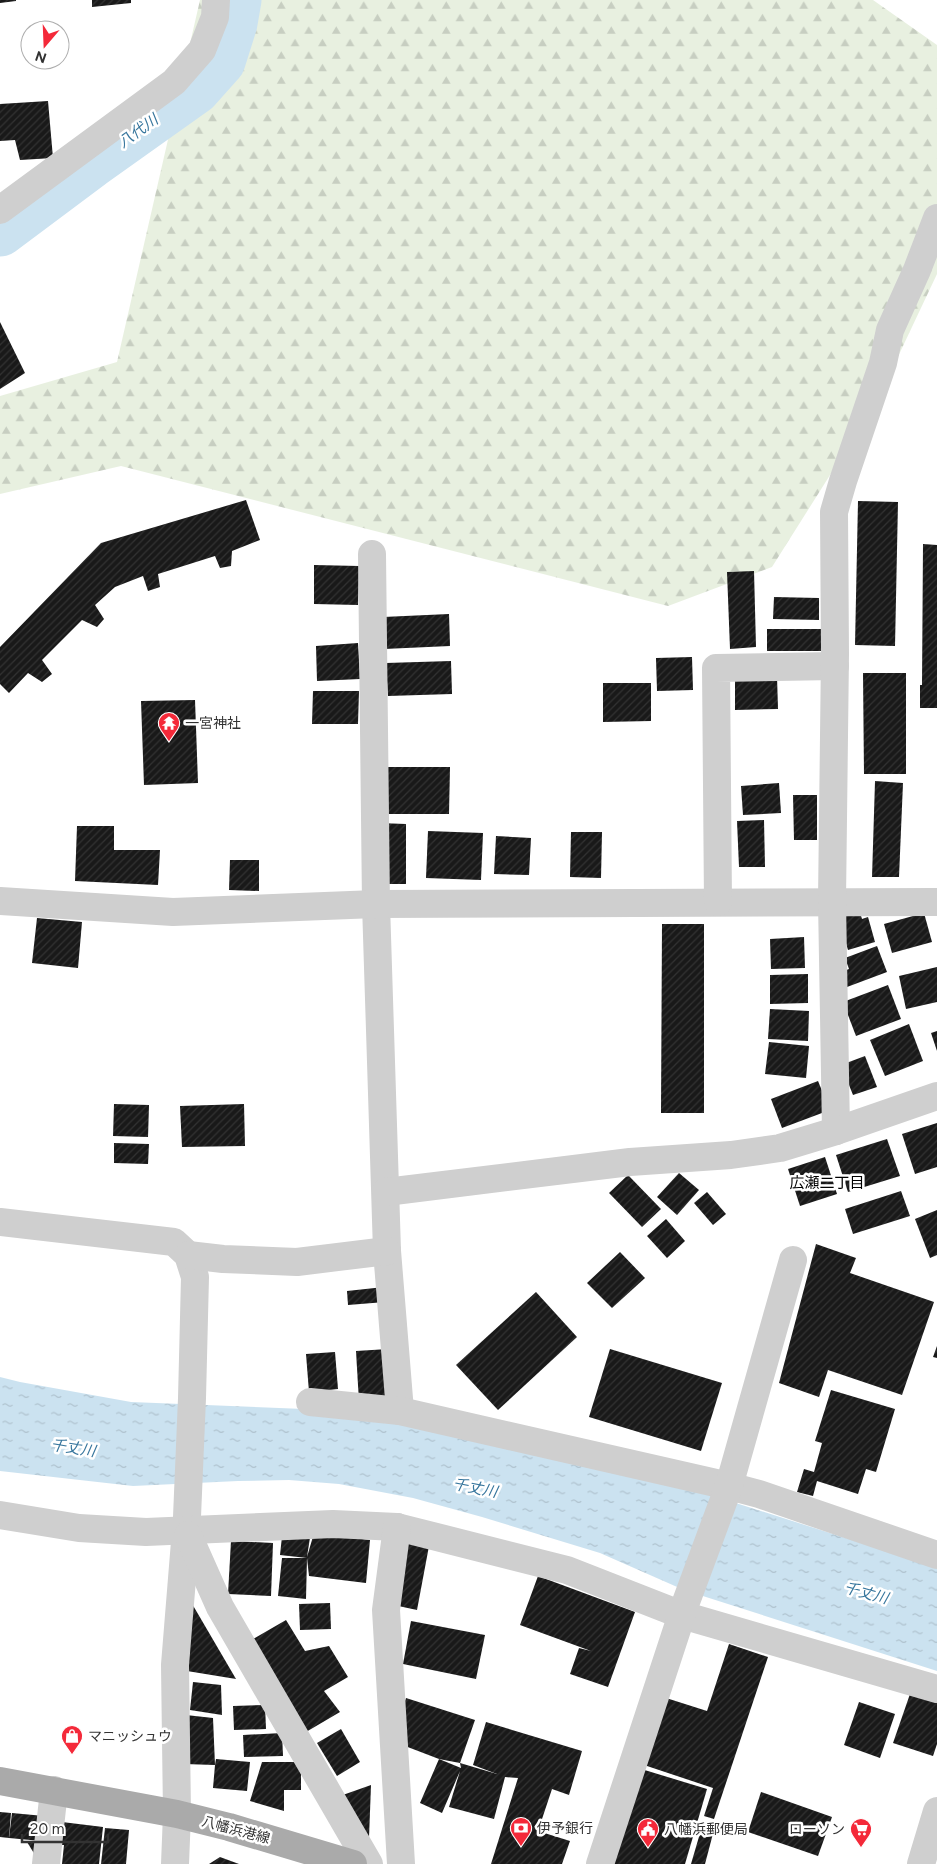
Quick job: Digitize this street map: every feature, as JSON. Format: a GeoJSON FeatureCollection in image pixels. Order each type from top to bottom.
{"type":"FeatureCollection","features":[{"type":"Feature","properties":{"kind":"main road","name":"八幡浜港線"},"geometry":{"type":"LineString","coordinates":[[0,1781],[177,1814],[229,1827],[353,1864]]}},
{"type":"Feature","properties":{"kind":"street"},"geometry":{"type":"LineString","coordinates":[[0,210],[174,82],[202,50],[215,17],[216,0]]}},
{"type":"Feature","properties":{"kind":"street"},"geometry":{"type":"LineString","coordinates":[[836,1131],[832,901],[835,666],[834,512],[883,363],[890,330],[917,270],[937,218]]}},
{"type":"Feature","properties":{"kind":"street"},"geometry":{"type":"LineString","coordinates":[[372,554],[376,904],[388,1251],[400,1411]]}},
{"type":"Feature","properties":{"kind":"street"},"geometry":{"type":"LineString","coordinates":[[718,902],[716,668],[835,666]]}},
{"type":"Feature","properties":{"kind":"street"},"geometry":{"type":"LineString","coordinates":[[0,900],[173,912],[376,904],[937,902]]}},
{"type":"Feature","properties":{"kind":"street"},"geometry":{"type":"LineString","coordinates":[[386,1192],[630,1162],[732,1155],[780,1148],[937,1096]]}},
{"type":"Feature","properties":{"kind":"street"},"geometry":{"type":"LineString","coordinates":[[0,1222],[174,1242],[188,1255],[195,1277],[187,1524],[175,1665],[177,1814],[175,1864]]}},
{"type":"Feature","properties":{"kind":"street"},"geometry":{"type":"LineString","coordinates":[[188,1255],[223,1259],[297,1262],[388,1251]]}},
{"type":"Feature","properties":{"kind":"street"},"geometry":{"type":"LineString","coordinates":[[600,1864],[684,1609],[728,1489],[793,1260]]}},
{"type":"Feature","properties":{"kind":"street"},"geometry":{"type":"LineString","coordinates":[[310,1402],[400,1411],[728,1489],[759,1494],[937,1555]]}},
{"type":"Feature","properties":{"kind":"street"},"geometry":{"type":"LineString","coordinates":[[0,1515],[79,1528],[146,1532],[187,1524],[334,1524],[397,1527],[567,1570],[937,1689]]}},
{"type":"Feature","properties":{"kind":"street"},"geometry":{"type":"LineString","coordinates":[[187,1524],[220,1607],[369,1864]]}},
{"type":"Feature","properties":{"kind":"street"},"geometry":{"type":"LineString","coordinates":[[397,1527],[386,1610],[401,1864]]}},
{"type":"Feature","properties":{"kind":"street"},"geometry":{"type":"LineString","coordinates":[[46,1864],[54,1790]]}},
{"type":"Feature","properties":{"kind":"street"},"geometry":{"type":"LineString","coordinates":[[920,1864],[937,1811]]}},
{"type":"Feature","properties":{"kind":"green space"},"geometry":{"type":"Polygon","coordinates":[[[200,0],[873,0],[937,45],[937,274],[878,399],[772,567],[668,606],[121,466],[0,494],[0,396],[117,362],[200,0]]]}},
{"type":"Feature","properties":{"kind":"water","name":"千丈川"},"geometry":{"type":"Polygon","coordinates":[[[0,1377],[131,1402],[304,1409],[394,1419],[604,1467],[720,1498],[937,1567],[937,1671],[684,1590],[600,1553],[413,1498],[339,1484],[289,1480],[133,1486],[0,1471],[0,1377]]]}},
{"type":"Feature","properties":{"kind":"building"},"geometry":{"type":"Polygon","coordinates":[[[0,0],[16,0],[16,1],[0,3],[0,0]]]}},
{"type":"Feature","properties":{"kind":"building"},"geometry":{"type":"Polygon","coordinates":[[[92,0],[131,0],[131,3],[92,7],[92,0]]]}},
{"type":"Feature","properties":{"kind":"building"},"geometry":{"type":"Polygon","coordinates":[[[48,101],[53,158],[20,160],[15,140],[0,141],[0,104],[48,101]]]}},
{"type":"Feature","properties":{"kind":"building"},"geometry":{"type":"Polygon","coordinates":[[[0,322],[25,373],[0,389],[0,322]]]}},
{"type":"Feature","properties":{"kind":"building"},"geometry":{"type":"Polygon","coordinates":[[[246,500],[260,540],[232,551],[231,566],[220,568],[215,556],[158,574],[160,587],[148,591],[143,576],[115,587],[95,605],[104,619],[97,627],[82,620],[42,660],[52,674],[42,682],[28,673],[9,693],[0,684],[0,647],[101,543],[246,500]]]}},
{"type":"Feature","properties":{"kind":"building"},"geometry":{"type":"Polygon","coordinates":[[[858,501],[898,502],[895,646],[855,645],[858,501]]]}},
{"type":"Feature","properties":{"kind":"building"},"geometry":{"type":"Polygon","coordinates":[[[923,544],[937,545],[937,708],[920,708],[920,685],[922,685],[923,544]]]}},
{"type":"Feature","properties":{"kind":"building"},"geometry":{"type":"Polygon","coordinates":[[[314,565],[359,566],[358,605],[314,604],[314,565]]]}},
{"type":"Feature","properties":{"kind":"building"},"geometry":{"type":"Polygon","coordinates":[[[754,571],[756,647],[730,649],[727,572],[754,571]]]}},
{"type":"Feature","properties":{"kind":"building"},"geometry":{"type":"Polygon","coordinates":[[[774,597],[819,598],[819,620],[773,619],[774,597]]]}},
{"type":"Feature","properties":{"kind":"building"},"geometry":{"type":"Polygon","coordinates":[[[449,614],[450,646],[384,649],[383,617],[449,614]]]}},
{"type":"Feature","properties":{"kind":"building"},"geometry":{"type":"Polygon","coordinates":[[[767,629],[821,629],[821,651],[767,651],[767,629]]]}},
{"type":"Feature","properties":{"kind":"building"},"geometry":{"type":"Polygon","coordinates":[[[358,643],[360,679],[317,681],[316,646],[358,643]]]}},
{"type":"Feature","properties":{"kind":"building"},"geometry":{"type":"Polygon","coordinates":[[[692,657],[693,690],[657,691],[656,658],[692,657]]]}},
{"type":"Feature","properties":{"kind":"building"},"geometry":{"type":"Polygon","coordinates":[[[451,661],[452,694],[388,696],[386,663],[451,661]]]}},
{"type":"Feature","properties":{"kind":"building"},"geometry":{"type":"Polygon","coordinates":[[[863,673],[906,673],[906,774],[864,774],[863,673]]]}},
{"type":"Feature","properties":{"kind":"building"},"geometry":{"type":"Polygon","coordinates":[[[777,677],[778,709],[735,710],[735,678],[777,677]]]}},
{"type":"Feature","properties":{"kind":"building"},"geometry":{"type":"Polygon","coordinates":[[[603,683],[651,683],[651,721],[603,722],[603,683]]]}},
{"type":"Feature","properties":{"kind":"building"},"geometry":{"type":"Polygon","coordinates":[[[313,691],[359,691],[358,724],[312,724],[313,691]]]}},
{"type":"Feature","properties":{"kind":"building","name":"一宮神社"},"geometry":{"type":"Polygon","coordinates":[[[195,700],[198,783],[144,785],[141,701],[195,700]]]}},
{"type":"Feature","properties":{"kind":"building"},"geometry":{"type":"Polygon","coordinates":[[[381,767],[450,767],[449,814],[381,814],[381,767]]]}},
{"type":"Feature","properties":{"kind":"building"},"geometry":{"type":"Polygon","coordinates":[[[875,781],[903,783],[899,877],[872,877],[875,781]]]}},
{"type":"Feature","properties":{"kind":"building"},"geometry":{"type":"Polygon","coordinates":[[[779,783],[781,813],[743,815],[741,786],[779,783]]]}},
{"type":"Feature","properties":{"kind":"building"},"geometry":{"type":"Polygon","coordinates":[[[793,795],[817,795],[817,840],[794,840],[793,795]]]}},
{"type":"Feature","properties":{"kind":"building"},"geometry":{"type":"Polygon","coordinates":[[[764,820],[765,867],[739,867],[737,821],[764,820]]]}},
{"type":"Feature","properties":{"kind":"building"},"geometry":{"type":"Polygon","coordinates":[[[379,823],[406,824],[406,884],[379,884],[379,823]]]}},
{"type":"Feature","properties":{"kind":"building"},"geometry":{"type":"Polygon","coordinates":[[[77,826],[114,826],[114,850],[160,850],[158,885],[75,881],[77,826]]]}},
{"type":"Feature","properties":{"kind":"building"},"geometry":{"type":"Polygon","coordinates":[[[428,831],[483,833],[481,880],[426,878],[428,831]]]}},
{"type":"Feature","properties":{"kind":"building"},"geometry":{"type":"Polygon","coordinates":[[[571,832],[602,832],[601,878],[570,877],[571,832]]]}},
{"type":"Feature","properties":{"kind":"building"},"geometry":{"type":"Polygon","coordinates":[[[496,836],[531,838],[529,875],[494,874],[496,836]]]}},
{"type":"Feature","properties":{"kind":"building"},"geometry":{"type":"Polygon","coordinates":[[[230,860],[259,860],[259,891],[229,890],[230,860]]]}},
{"type":"Feature","properties":{"kind":"building"},"geometry":{"type":"Polygon","coordinates":[[[858,906],[862,919],[868,917],[875,942],[848,950],[837,913],[858,906]]]}},
{"type":"Feature","properties":{"kind":"building"},"geometry":{"type":"Polygon","coordinates":[[[924,913],[932,942],[892,953],[884,924],[924,913]]]}},
{"type":"Feature","properties":{"kind":"building"},"geometry":{"type":"Polygon","coordinates":[[[37,918],[82,922],[78,968],[32,963],[37,918]]]}},
{"type":"Feature","properties":{"kind":"building"},"geometry":{"type":"Polygon","coordinates":[[[662,924],[704,924],[704,1113],[661,1113],[662,924]]]}},
{"type":"Feature","properties":{"kind":"building"},"geometry":{"type":"Polygon","coordinates":[[[804,937],[805,968],[771,969],[770,939],[804,937]]]}},
{"type":"Feature","properties":{"kind":"building"},"geometry":{"type":"Polygon","coordinates":[[[877,946],[887,972],[847,987],[841,972],[849,969],[845,958],[877,946]]]}},
{"type":"Feature","properties":{"kind":"building"},"geometry":{"type":"Polygon","coordinates":[[[937,967],[937,1002],[906,1009],[899,976],[937,967]]]}},
{"type":"Feature","properties":{"kind":"building"},"geometry":{"type":"Polygon","coordinates":[[[808,974],[808,1003],[770,1004],[770,975],[808,974]]]}},
{"type":"Feature","properties":{"kind":"building"},"geometry":{"type":"Polygon","coordinates":[[[888,985],[901,1019],[856,1036],[843,1002],[888,985]]]}},
{"type":"Feature","properties":{"kind":"building"},"geometry":{"type":"Polygon","coordinates":[[[770,1009],[809,1011],[808,1041],[768,1039],[770,1009]]]}},
{"type":"Feature","properties":{"kind":"building"},"geometry":{"type":"Polygon","coordinates":[[[909,1024],[923,1061],[885,1076],[870,1040],[909,1024]]]}},
{"type":"Feature","properties":{"kind":"building"},"geometry":{"type":"Polygon","coordinates":[[[937,1031],[937,1051],[931,1033],[937,1031]]]}},
{"type":"Feature","properties":{"kind":"building"},"geometry":{"type":"Polygon","coordinates":[[[769,1042],[809,1046],[806,1078],[765,1074],[769,1042]]]}},
{"type":"Feature","properties":{"kind":"building"},"geometry":{"type":"Polygon","coordinates":[[[865,1056],[877,1087],[853,1095],[841,1065],[865,1056]]]}},
{"type":"Feature","properties":{"kind":"building"},"geometry":{"type":"Polygon","coordinates":[[[818,1081],[830,1110],[782,1128],[771,1099],[818,1081]]]}},
{"type":"Feature","properties":{"kind":"building"},"geometry":{"type":"Polygon","coordinates":[[[114,1104],[149,1105],[148,1137],[113,1136],[114,1104]]]}},
{"type":"Feature","properties":{"kind":"building"},"geometry":{"type":"Polygon","coordinates":[[[244,1104],[245,1146],[182,1147],[180,1106],[244,1104]]]}},
{"type":"Feature","properties":{"kind":"building"},"geometry":{"type":"Polygon","coordinates":[[[937,1123],[937,1167],[915,1174],[902,1134],[937,1123]]]}},
{"type":"Feature","properties":{"kind":"building"},"geometry":{"type":"Polygon","coordinates":[[[887,1139],[900,1176],[848,1192],[836,1155],[887,1139]]]}},
{"type":"Feature","properties":{"kind":"building"},"geometry":{"type":"Polygon","coordinates":[[[114,1143],[149,1144],[148,1164],[114,1163],[114,1143]]]}},
{"type":"Feature","properties":{"kind":"building"},"geometry":{"type":"Polygon","coordinates":[[[825,1157],[837,1194],[800,1206],[788,1169],[825,1157]]]}},
{"type":"Feature","properties":{"kind":"building"},"geometry":{"type":"Polygon","coordinates":[[[679,1173],[699,1190],[677,1215],[657,1197],[679,1173]]]}},
{"type":"Feature","properties":{"kind":"building"},"geometry":{"type":"Polygon","coordinates":[[[628,1175],[661,1209],[642,1227],[609,1193],[628,1175]]]}},
{"type":"Feature","properties":{"kind":"building"},"geometry":{"type":"Polygon","coordinates":[[[901,1191],[910,1216],[853,1234],[845,1209],[901,1191]]]}},
{"type":"Feature","properties":{"kind":"building"},"geometry":{"type":"Polygon","coordinates":[[[707,1192],[726,1214],[713,1225],[694,1203],[707,1192]]]}},
{"type":"Feature","properties":{"kind":"building"},"geometry":{"type":"Polygon","coordinates":[[[937,1210],[937,1255],[930,1258],[915,1219],[937,1210]]]}},
{"type":"Feature","properties":{"kind":"building"},"geometry":{"type":"Polygon","coordinates":[[[666,1219],[685,1241],[667,1258],[647,1236],[666,1219]]]}},
{"type":"Feature","properties":{"kind":"building"},"geometry":{"type":"Polygon","coordinates":[[[816,1244],[856,1258],[850,1273],[934,1302],[902,1395],[828,1370],[819,1397],[779,1383],[816,1244]]]}},
{"type":"Feature","properties":{"kind":"building"},"geometry":{"type":"Polygon","coordinates":[[[620,1252],[645,1278],[612,1308],[587,1283],[620,1252]]]}},
{"type":"Feature","properties":{"kind":"building"},"geometry":{"type":"Polygon","coordinates":[[[384,1287],[385,1302],[348,1305],[347,1291],[384,1287]]]}},
{"type":"Feature","properties":{"kind":"building"},"geometry":{"type":"Polygon","coordinates":[[[536,1292],[577,1337],[498,1410],[456,1365],[536,1292]]]}},
{"type":"Feature","properties":{"kind":"building"},"geometry":{"type":"Polygon","coordinates":[[[937,1346],[937,1358],[933,1357],[937,1346]]]}},
{"type":"Feature","properties":{"kind":"building"},"geometry":{"type":"Polygon","coordinates":[[[388,1349],[391,1400],[359,1402],[356,1351],[388,1349]]]}},
{"type":"Feature","properties":{"kind":"building"},"geometry":{"type":"Polygon","coordinates":[[[610,1349],[722,1383],[701,1451],[589,1417],[610,1349]]]}},
{"type":"Feature","properties":{"kind":"building"},"geometry":{"type":"Polygon","coordinates":[[[335,1352],[338,1389],[309,1392],[306,1354],[335,1352]]]}},
{"type":"Feature","properties":{"kind":"building"},"geometry":{"type":"Polygon","coordinates":[[[831,1390],[895,1409],[876,1472],[866,1469],[858,1494],[817,1481],[813,1496],[797,1492],[804,1469],[814,1472],[822,1443],[815,1441],[831,1390]]]}},
{"type":"Feature","properties":{"kind":"building"},"geometry":{"type":"Polygon","coordinates":[[[283,1527],[311,1531],[307,1557],[314,1533],[370,1540],[366,1583],[309,1576],[307,1558],[280,1555],[283,1527]]]}},
{"type":"Feature","properties":{"kind":"building"},"geometry":{"type":"Polygon","coordinates":[[[231,1541],[273,1543],[271,1596],[228,1594],[231,1541]]]}},
{"type":"Feature","properties":{"kind":"building"},"geometry":{"type":"Polygon","coordinates":[[[401,1541],[429,1546],[417,1610],[389,1604],[401,1541]]]}},
{"type":"Feature","properties":{"kind":"building"},"geometry":{"type":"Polygon","coordinates":[[[282,1558],[307,1558],[306,1599],[278,1596],[282,1558]]]}},
{"type":"Feature","properties":{"kind":"building"},"geometry":{"type":"Polygon","coordinates":[[[538,1576],[635,1612],[608,1687],[570,1674],[579,1648],[591,1651],[520,1625],[538,1576]]]}},
{"type":"Feature","properties":{"kind":"building"},"geometry":{"type":"Polygon","coordinates":[[[191,1602],[236,1679],[187,1671],[191,1602]]]}},
{"type":"Feature","properties":{"kind":"building"},"geometry":{"type":"Polygon","coordinates":[[[330,1603],[331,1629],[300,1630],[299,1604],[330,1603]]]}},
{"type":"Feature","properties":{"kind":"building"},"geometry":{"type":"Polygon","coordinates":[[[286,1620],[305,1651],[329,1646],[348,1677],[324,1691],[340,1712],[306,1732],[248,1642],[286,1620]]]}},
{"type":"Feature","properties":{"kind":"building"},"geometry":{"type":"Polygon","coordinates":[[[411,1621],[485,1635],[476,1679],[403,1664],[411,1621]]]}},
{"type":"Feature","properties":{"kind":"building"},"geometry":{"type":"Polygon","coordinates":[[[729,1644],[768,1657],[714,1819],[704,1816],[713,1788],[641,1764],[663,1697],[707,1711],[729,1644]]]}},
{"type":"Feature","properties":{"kind":"building"},"geometry":{"type":"Polygon","coordinates":[[[193,1682],[221,1685],[222,1715],[190,1710],[193,1682]]]}},
{"type":"Feature","properties":{"kind":"building"},"geometry":{"type":"Polygon","coordinates":[[[910,1694],[937,1703],[937,1744],[933,1756],[893,1743],[910,1694]]]}},
{"type":"Feature","properties":{"kind":"building"},"geometry":{"type":"Polygon","coordinates":[[[406,1698],[475,1720],[460,1763],[439,1759],[392,1741],[406,1698]]]}},
{"type":"Feature","properties":{"kind":"building"},"geometry":{"type":"Polygon","coordinates":[[[859,1702],[895,1714],[880,1758],[844,1745],[859,1702]]]}},
{"type":"Feature","properties":{"kind":"building"},"geometry":{"type":"Polygon","coordinates":[[[265,1705],[266,1729],[234,1730],[233,1706],[265,1705]]]}},
{"type":"Feature","properties":{"kind":"building"},"geometry":{"type":"Polygon","coordinates":[[[186,1715],[213,1718],[215,1765],[184,1764],[186,1715]]]}},
{"type":"Feature","properties":{"kind":"building"},"geometry":{"type":"Polygon","coordinates":[[[486,1722],[582,1751],[569,1795],[552,1789],[538,1831],[570,1841],[562,1864],[491,1864],[518,1778],[505,1777],[494,1819],[449,1807],[460,1771],[442,1813],[420,1803],[439,1759],[461,1768],[460,1763],[497,1774],[473,1765],[486,1722]]]}},
{"type":"Feature","properties":{"kind":"building"},"geometry":{"type":"Polygon","coordinates":[[[341,1729],[360,1762],[337,1776],[317,1743],[341,1729]]]}},
{"type":"Feature","properties":{"kind":"building"},"geometry":{"type":"Polygon","coordinates":[[[282,1733],[283,1756],[244,1757],[243,1735],[282,1733]]]}},
{"type":"Feature","properties":{"kind":"building"},"geometry":{"type":"Polygon","coordinates":[[[216,1759],[250,1762],[247,1791],[213,1788],[216,1759]]]}},
{"type":"Feature","properties":{"kind":"building"},"geometry":{"type":"Polygon","coordinates":[[[262,1762],[301,1762],[301,1790],[284,1790],[284,1811],[250,1801],[262,1762]]]}},
{"type":"Feature","properties":{"kind":"building"},"geometry":{"type":"Polygon","coordinates":[[[638,1768],[707,1789],[685,1864],[610,1864],[638,1768]]]}},
{"type":"Feature","properties":{"kind":"building"},"geometry":{"type":"Polygon","coordinates":[[[371,1785],[369,1838],[340,1796],[371,1785]]]}},
{"type":"Feature","properties":{"kind":"building"},"geometry":{"type":"Polygon","coordinates":[[[761,1792],[832,1817],[818,1856],[748,1832],[761,1792]]]}},
{"type":"Feature","properties":{"kind":"building"},"geometry":{"type":"Polygon","coordinates":[[[0,1812],[11,1813],[9,1838],[0,1837],[0,1812]]]}},
{"type":"Feature","properties":{"kind":"building"},"geometry":{"type":"Polygon","coordinates":[[[12,1813],[44,1816],[41,1841],[9,1838],[12,1813]]]}},
{"type":"Feature","properties":{"kind":"building"},"geometry":{"type":"Polygon","coordinates":[[[62,1822],[103,1827],[99,1864],[62,1864],[64,1845],[59,1845],[62,1822]]]}},
{"type":"Feature","properties":{"kind":"building"},"geometry":{"type":"Polygon","coordinates":[[[703,1823],[715,1826],[705,1864],[691,1864],[703,1823]]]}},
{"type":"Feature","properties":{"kind":"building"},"geometry":{"type":"Polygon","coordinates":[[[105,1828],[129,1830],[126,1864],[101,1864],[105,1828]]]}},
{"type":"Feature","properties":{"kind":"building"},"geometry":{"type":"Polygon","coordinates":[[[27,1842],[42,1843],[40,1863],[27,1842]]]}},
{"type":"Feature","properties":{"kind":"building"},"geometry":{"type":"Polygon","coordinates":[[[220,1857],[239,1864],[209,1864],[220,1857]]]}},
{"type":"Feature","properties":{"kind":"waterway","name":"八代川"},"geometry":{"type":"LineString","coordinates":[[0,231],[195,89],[220,61],[232,23],[236,0]]}},
{"type":"Feature","properties":{"kind":"place","name":"一宮神社"},"geometry":{"type":"Point","coordinates":[169,742]}},
{"type":"Feature","properties":{"kind":"place","name":"マニッシュウ"},"geometry":{"type":"Point","coordinates":[72,1755]}},
{"type":"Feature","properties":{"kind":"place","name":"伊予銀行"},"geometry":{"type":"Point","coordinates":[521,1847]}},
{"type":"Feature","properties":{"kind":"place","name":"八幡浜郵便局"},"geometry":{"type":"Point","coordinates":[648,1848]}},
{"type":"Feature","properties":{"kind":"place","name":"ローソン"},"geometry":{"type":"Point","coordinates":[861,1848]}},
{"type":"Feature","properties":{"kind":"district","name":"広瀬二丁目"},"geometry":{"type":"Point","coordinates":[827,1183]}}]}
